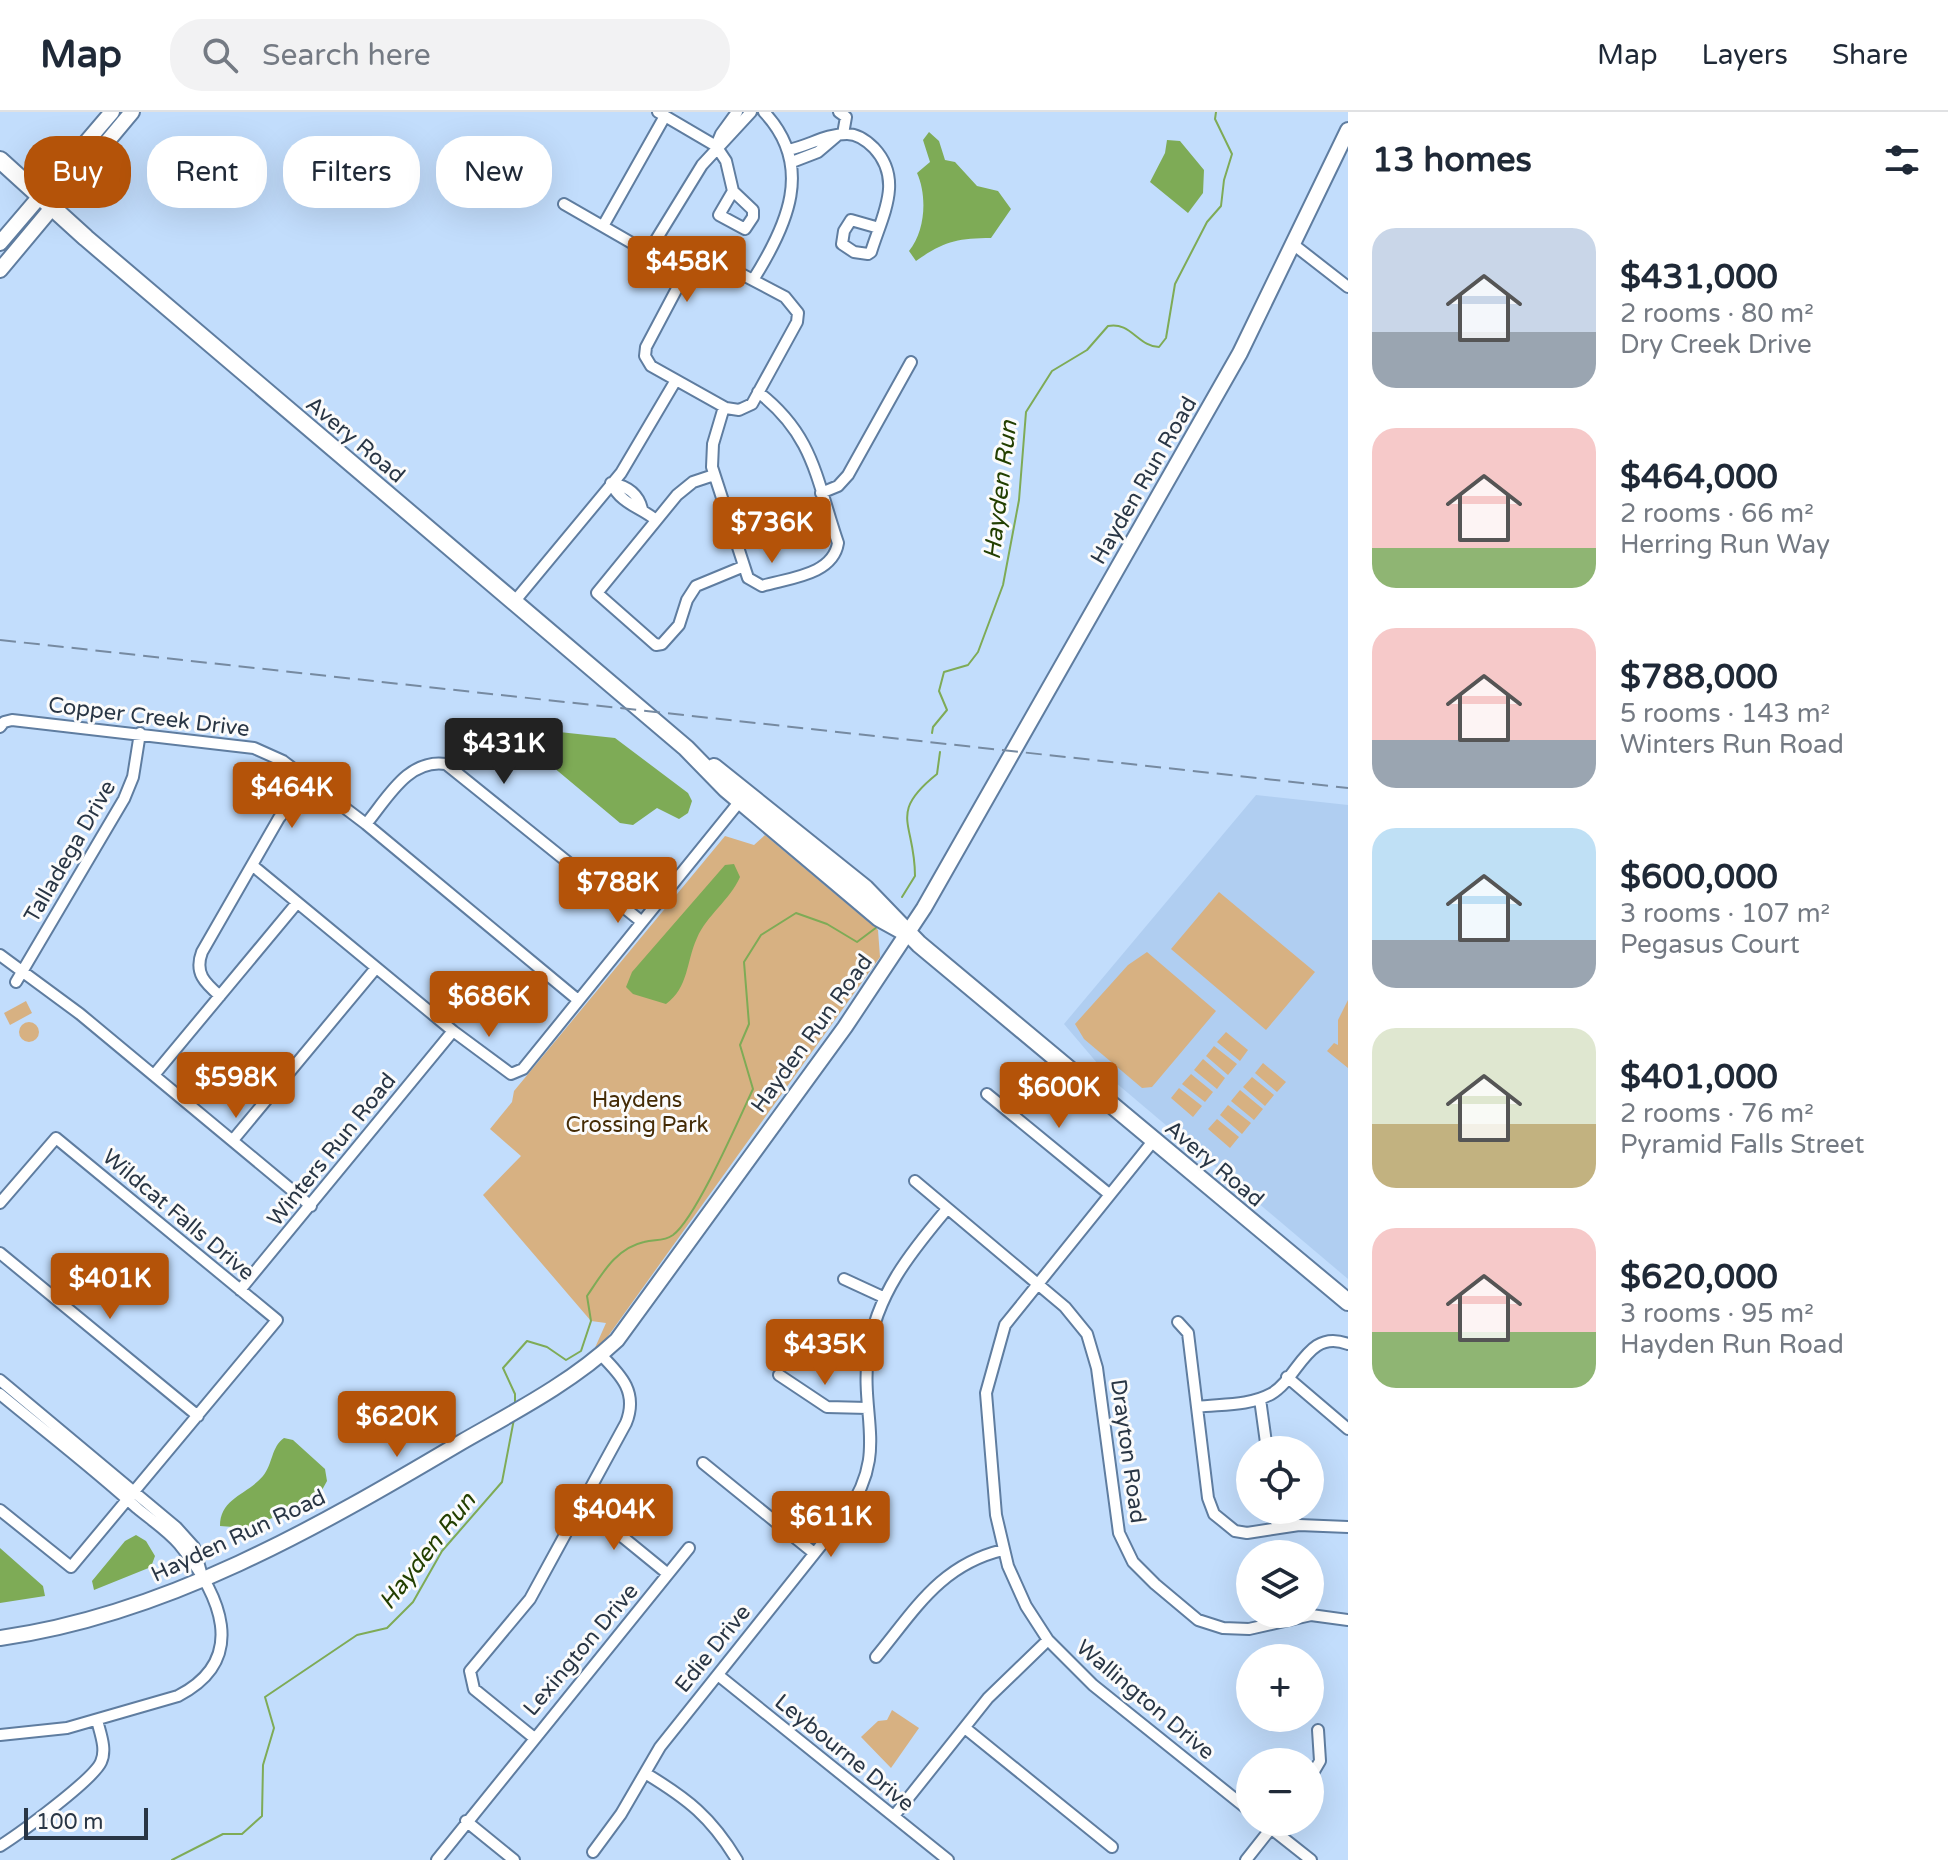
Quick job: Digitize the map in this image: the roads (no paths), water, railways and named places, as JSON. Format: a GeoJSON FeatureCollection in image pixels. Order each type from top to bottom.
{"type":"FeatureCollection","features":[{"type":"Feature","properties":{"kind":"main road"},"geometry":{"type":"LineString","coordinates":[[91,136],[112,112]]}},
{"type":"Feature","properties":{"kind":"main road"},"geometry":{"type":"LineString","coordinates":[[112,136],[132,112]]}},
{"type":"Feature","properties":{"kind":"main road","name":"Hayden Run Road"},"geometry":{"type":"LineString","coordinates":[[0,1638],[110,1614],[202,1578],[337,1515],[562,1383],[601,1355],[631,1324],[845,1027],[908,934],[1192,440],[1294,245],[1348,130]]}},
{"type":"Feature","properties":{"kind":"main road","name":"Avery Road"},"geometry":{"type":"LineString","coordinates":[[0,160],[24,182]]}},
{"type":"Feature","properties":{"kind":"main road"},"geometry":{"type":"LineString","coordinates":[[0,243],[30,208]]}},
{"type":"Feature","properties":{"kind":"main road"},"geometry":{"type":"LineString","coordinates":[[0,270],[53,208]]}},
{"type":"Feature","properties":{"kind":"main road","name":"Avery Road"},"geometry":{"type":"LineString","coordinates":[[53,208],[686,748],[740,801],[879,918],[908,934]]}},
{"type":"Feature","properties":{"kind":"main road","name":"Avery Road"},"geometry":{"type":"LineString","coordinates":[[686,748],[733,779],[865,888],[908,934],[1348,1302]]}},
{"type":"Feature","properties":{"kind":"street"},"geometry":{"type":"LineString","coordinates":[[564,204],[644,250],[655,244],[737,112]]}},
{"type":"Feature","properties":{"kind":"street"},"geometry":{"type":"LineString","coordinates":[[716,146],[751,112]]}},
{"type":"Feature","properties":{"kind":"street"},"geometry":{"type":"LineString","coordinates":[[753,280],[770,253],[793,198],[792,162],[788,150],[764,112]]}},
{"type":"Feature","properties":{"kind":"street"},"geometry":{"type":"LineString","coordinates":[[603,226],[662,114],[716,146],[726,161],[733,191]]}},
{"type":"Feature","properties":{"kind":"street"},"geometry":{"type":"LineString","coordinates":[[792,162],[818,152],[841,135],[846,114]]}},
{"type":"Feature","properties":{"kind":"street"},"geometry":{"type":"LineString","coordinates":[[788,150],[825,135],[865,140],[884,161],[890,191],[879,228]]}},
{"type":"Feature","properties":{"kind":"street"},"geometry":{"type":"LineString","coordinates":[[1294,245],[1348,287]]}},
{"type":"Feature","properties":{"kind":"street"},"geometry":{"type":"LineString","coordinates":[[698,257],[715,257],[785,297],[798,313],[797,322],[758,392],[745,408],[724,407],[676,380],[651,366],[645,351],[691,262],[698,257]]}},
{"type":"Feature","properties":{"kind":"street"},"geometry":{"type":"LineString","coordinates":[[821,493],[838,486],[848,475],[911,362]]}},
{"type":"Feature","properties":{"kind":"street"},"geometry":{"type":"LineString","coordinates":[[514,602],[642,443],[676,380]]}},
{"type":"Feature","properties":{"kind":"street"},"geometry":{"type":"LineString","coordinates":[[724,407],[713,444],[714,475],[742,567],[756,586],[823,568],[836,553],[838,543],[805,441],[793,423],[758,392]]}},
{"type":"Feature","properties":{"kind":"street"},"geometry":{"type":"LineString","coordinates":[[714,475],[685,487],[599,588],[600,596],[656,645],[662,644],[679,625],[687,600],[696,586],[742,567]]}},
{"type":"Feature","properties":{"kind":"street"},"geometry":{"type":"LineString","coordinates":[[611,483],[625,485],[639,499],[642,509],[656,520]]}},
{"type":"Feature","properties":{"kind":"street","name":"Copper Creek Drive"},"geometry":{"type":"LineString","coordinates":[[0,727],[12,720],[254,748],[311,780],[578,1000]]}},
{"type":"Feature","properties":{"kind":"street","name":"Talladega Drive"},"geometry":{"type":"LineString","coordinates":[[19,978],[124,799],[133,777],[140,733]]}},
{"type":"Feature","properties":{"kind":"street"},"geometry":{"type":"LineString","coordinates":[[366,824],[409,773],[426,763],[446,764],[642,922]]}},
{"type":"Feature","properties":{"kind":"street"},"geometry":{"type":"LineString","coordinates":[[220,996],[202,980],[199,961],[279,818],[311,780]]}},
{"type":"Feature","properties":{"kind":"street"},"geometry":{"type":"LineString","coordinates":[[252,865],[453,1031],[511,1074],[523,1069],[740,801]]}},
{"type":"Feature","properties":{"kind":"street"},"geometry":{"type":"LineString","coordinates":[[154,1075],[297,903]]}},
{"type":"Feature","properties":{"kind":"street"},"geometry":{"type":"LineString","coordinates":[[0,955],[19,978],[154,1075],[311,1206]]}},
{"type":"Feature","properties":{"kind":"street"},"geometry":{"type":"LineString","coordinates":[[233,1140],[376,968]]}},
{"type":"Feature","properties":{"kind":"street","name":"Winters Run Road"},"geometry":{"type":"LineString","coordinates":[[240,1290],[453,1031]]}},
{"type":"Feature","properties":{"kind":"street"},"geometry":{"type":"LineString","coordinates":[[987,1094],[1109,1194]]}},
{"type":"Feature","properties":{"kind":"street","name":"Wildcat Falls Drive"},"geometry":{"type":"LineString","coordinates":[[0,1203],[56,1138],[277,1320],[198,1416]]}},
{"type":"Feature","properties":{"kind":"street","name":"Wallington Drive"},"geometry":{"type":"LineString","coordinates":[[1154,1140],[1036,1282],[1005,1325],[986,1393],[991,1471],[1003,1550],[1026,1606],[1048,1640],[1093,1685],[1236,1800]]}},
{"type":"Feature","properties":{"kind":"street","name":"Drayton Road"},"geometry":{"type":"LineString","coordinates":[[915,1181],[1071,1313],[1087,1334],[1097,1368],[1119,1533],[1133,1562],[1167,1594],[1211,1625],[1249,1629],[1311,1615],[1348,1620]]}},
{"type":"Feature","properties":{"kind":"street","name":"Edie Drive"},"geometry":{"type":"LineString","coordinates":[[593,1852],[660,1747],[856,1500],[870,1470],[872,1432],[868,1408],[868,1352],[883,1297],[912,1252],[947,1209]]}},
{"type":"Feature","properties":{"kind":"street"},"geometry":{"type":"LineString","coordinates":[[0,1253],[198,1416],[71,1567],[0,1510]]}},
{"type":"Feature","properties":{"kind":"street"},"geometry":{"type":"LineString","coordinates":[[844,1279],[883,1297]]}},
{"type":"Feature","properties":{"kind":"street"},"geometry":{"type":"LineString","coordinates":[[1178,1322],[1188,1333],[1208,1498],[1214,1514],[1235,1531],[1247,1533],[1277,1527],[1348,1527]]}},
{"type":"Feature","properties":{"kind":"street"},"geometry":{"type":"LineString","coordinates":[[1197,1407],[1260,1399],[1275,1392],[1313,1347],[1335,1339],[1348,1344]]}},
{"type":"Feature","properties":{"kind":"street"},"geometry":{"type":"LineString","coordinates":[[533,1737],[474,1689],[470,1671],[530,1599],[632,1409],[629,1388],[601,1355]]}},
{"type":"Feature","properties":{"kind":"street"},"geometry":{"type":"LineString","coordinates":[[779,1375],[827,1407],[868,1408]]}},
{"type":"Feature","properties":{"kind":"street"},"geometry":{"type":"LineString","coordinates":[[1287,1377],[1348,1429]]}},
{"type":"Feature","properties":{"kind":"street"},"geometry":{"type":"LineString","coordinates":[[0,1380],[132,1496]]}},
{"type":"Feature","properties":{"kind":"street"},"geometry":{"type":"LineString","coordinates":[[0,1394],[189,1540],[199,1558],[202,1578],[224,1634],[222,1651],[214,1667],[193,1688],[178,1696],[67,1728],[0,1735]]}},
{"type":"Feature","properties":{"kind":"street"},"geometry":{"type":"LineString","coordinates":[[1260,1399],[1265,1436]]}},
{"type":"Feature","properties":{"kind":"street"},"geometry":{"type":"LineString","coordinates":[[703,1463],[814,1553]]}},
{"type":"Feature","properties":{"kind":"street"},"geometry":{"type":"LineString","coordinates":[[581,1503],[668,1574]]}},
{"type":"Feature","properties":{"kind":"street","name":"Lexington Drive"},"geometry":{"type":"LineString","coordinates":[[437,1860],[502,1775],[689,1548]]}},
{"type":"Feature","properties":{"kind":"street"},"geometry":{"type":"LineString","coordinates":[[876,1657],[935,1585],[970,1560],[1003,1550]]}},
{"type":"Feature","properties":{"kind":"street"},"geometry":{"type":"LineString","coordinates":[[894,1816],[1010,1674],[1048,1640]]}},
{"type":"Feature","properties":{"kind":"street","name":"Leybourne Drive"},"geometry":{"type":"LineString","coordinates":[[718,1675],[948,1860]]}},
{"type":"Feature","properties":{"kind":"street"},"geometry":{"type":"LineString","coordinates":[[0,1846],[95,1770],[103,1753],[97,1720]]}},
{"type":"Feature","properties":{"kind":"street"},"geometry":{"type":"LineString","coordinates":[[965,1728],[1112,1847]]}},
{"type":"Feature","properties":{"kind":"street"},"geometry":{"type":"LineString","coordinates":[[645,1773],[690,1800],[712,1823],[737,1860]]}},
{"type":"Feature","properties":{"kind":"street"},"geometry":{"type":"LineString","coordinates":[[466,1821],[514,1860]]}},
{"type":"Feature","properties":{"kind":"street"},"geometry":{"type":"LineString","coordinates":[[1246,1860],[1262,1836]]}},
{"type":"Feature","properties":{"kind":"street"},"geometry":{"type":"LineString","coordinates":[[1284,1836],[1311,1860]]}},
{"type":"Feature","properties":{"kind":"waterway","name":"Hayden Run"},"geometry":{"type":"LineString","coordinates":[[932,733],[933,727],[947,710],[939,691],[944,672],[968,665],[978,652],[1003,585],[1019,500],[1026,412],[1052,371],[1087,350],[1108,326],[1116,325],[1129,330],[1152,346],[1159,347],[1166,338],[1175,284],[1207,222],[1221,206],[1224,180],[1232,154],[1215,119],[1216,112]]}},
{"type":"Feature","properties":{"kind":"waterway","name":"Hayden Run"},"geometry":{"type":"LineString","coordinates":[[902,897],[915,876],[908,810],[912,799],[937,774],[940,752]]}},
{"type":"Feature","properties":{"kind":"waterway","name":"Hayden Run"},"geometry":{"type":"LineString","coordinates":[[515,1403],[515,1394],[503,1368],[527,1341],[547,1347],[566,1360],[581,1351],[591,1321],[587,1296],[604,1271],[634,1245],[673,1235],[705,1189],[753,1089],[740,1045],[749,1024],[744,962],[761,935],[796,913],[827,924],[857,942],[877,927]]}},
{"type":"Feature","properties":{"kind":"waterway","name":"Hayden Run"},"geometry":{"type":"LineString","coordinates":[[172,1860],[223,1834],[242,1834],[262,1816],[263,1765],[274,1728],[265,1697],[357,1635],[387,1628],[413,1602],[442,1551],[502,1482],[514,1419]]}},
{"type":"Feature","properties":{"kind":"railway"},"geometry":{"type":"LineString","coordinates":[[0,640],[1348,788]]}},
{"type":"Feature","properties":{"kind":"park label","name":"Haydens Crossing Park"},"geometry":{"type":"Point","coordinates":[637,1112]}}]}
